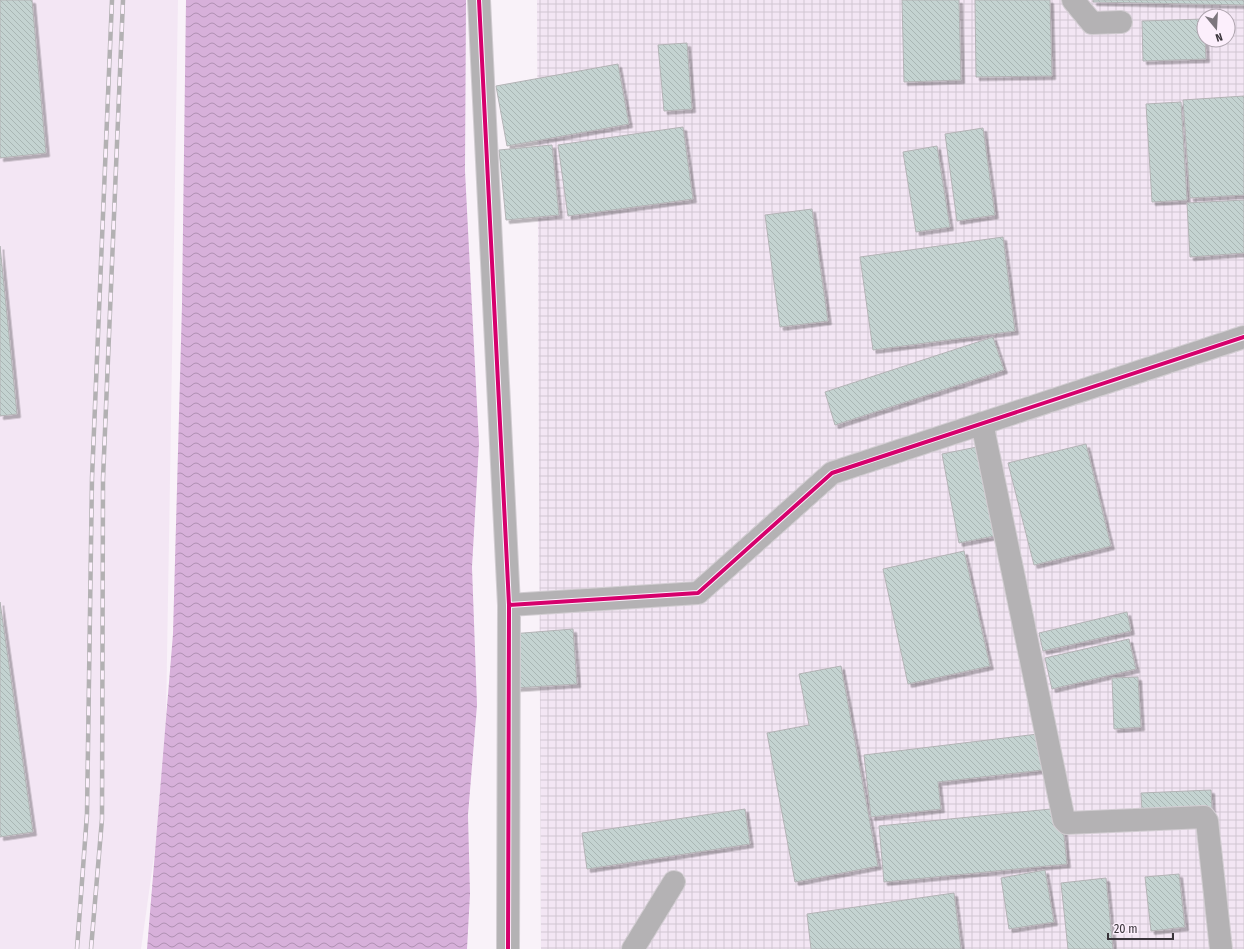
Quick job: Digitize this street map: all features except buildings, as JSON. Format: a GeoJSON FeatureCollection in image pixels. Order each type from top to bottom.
{"type":"FeatureCollection","features":[{"type":"Feature","properties":{"kind":"street"},"geometry":{"type":"LineString","coordinates":[[479,0],[509,605],[508,949]]}},
{"type":"Feature","properties":{"kind":"street"},"geometry":{"type":"LineString","coordinates":[[1073,0],[1092,23],[1121,22]]}},
{"type":"Feature","properties":{"kind":"street"},"geometry":{"type":"LineString","coordinates":[[509,605],[698,593],[832,473],[1244,337]]}},
{"type":"Feature","properties":{"kind":"street"},"geometry":{"type":"LineString","coordinates":[[982,423],[1064,820],[1067,823],[1204,818],[1207,821],[1221,949]]}},
{"type":"Feature","properties":{"kind":"street"},"geometry":{"type":"LineString","coordinates":[[633,949],[674,882]]}},
{"type":"Feature","properties":{"kind":"shaded area"},"geometry":{"type":"Polygon","coordinates":[[[0,0],[178,0],[165,778],[141,949],[0,949],[0,0]]]}},
{"type":"Feature","properties":{"kind":"shaded area"},"geometry":{"type":"Polygon","coordinates":[[[537,0],[1244,0],[1244,949],[541,949],[537,0]]]}},
{"type":"Feature","properties":{"kind":"water"},"geometry":{"type":"Polygon","coordinates":[[[186,0],[466,0],[465,171],[479,444],[472,567],[477,705],[468,815],[470,894],[467,949],[147,949],[173,634],[182,305],[186,0]]]}},
{"type":"Feature","properties":{"kind":"railway"},"geometry":{"type":"LineString","coordinates":[[77,949],[87,814],[92,478],[112,0]]}},
{"type":"Feature","properties":{"kind":"railway"},"geometry":{"type":"LineString","coordinates":[[91,949],[102,819],[103,479],[123,0]]}},
{"type":"Feature","properties":{"kind":"cycle path"},"geometry":{"type":"LineString","coordinates":[[479,0],[509,605],[508,949]]}},
{"type":"Feature","properties":{"kind":"cycle path"},"geometry":{"type":"LineString","coordinates":[[509,605],[698,593],[832,473],[1244,337]]}}]}
